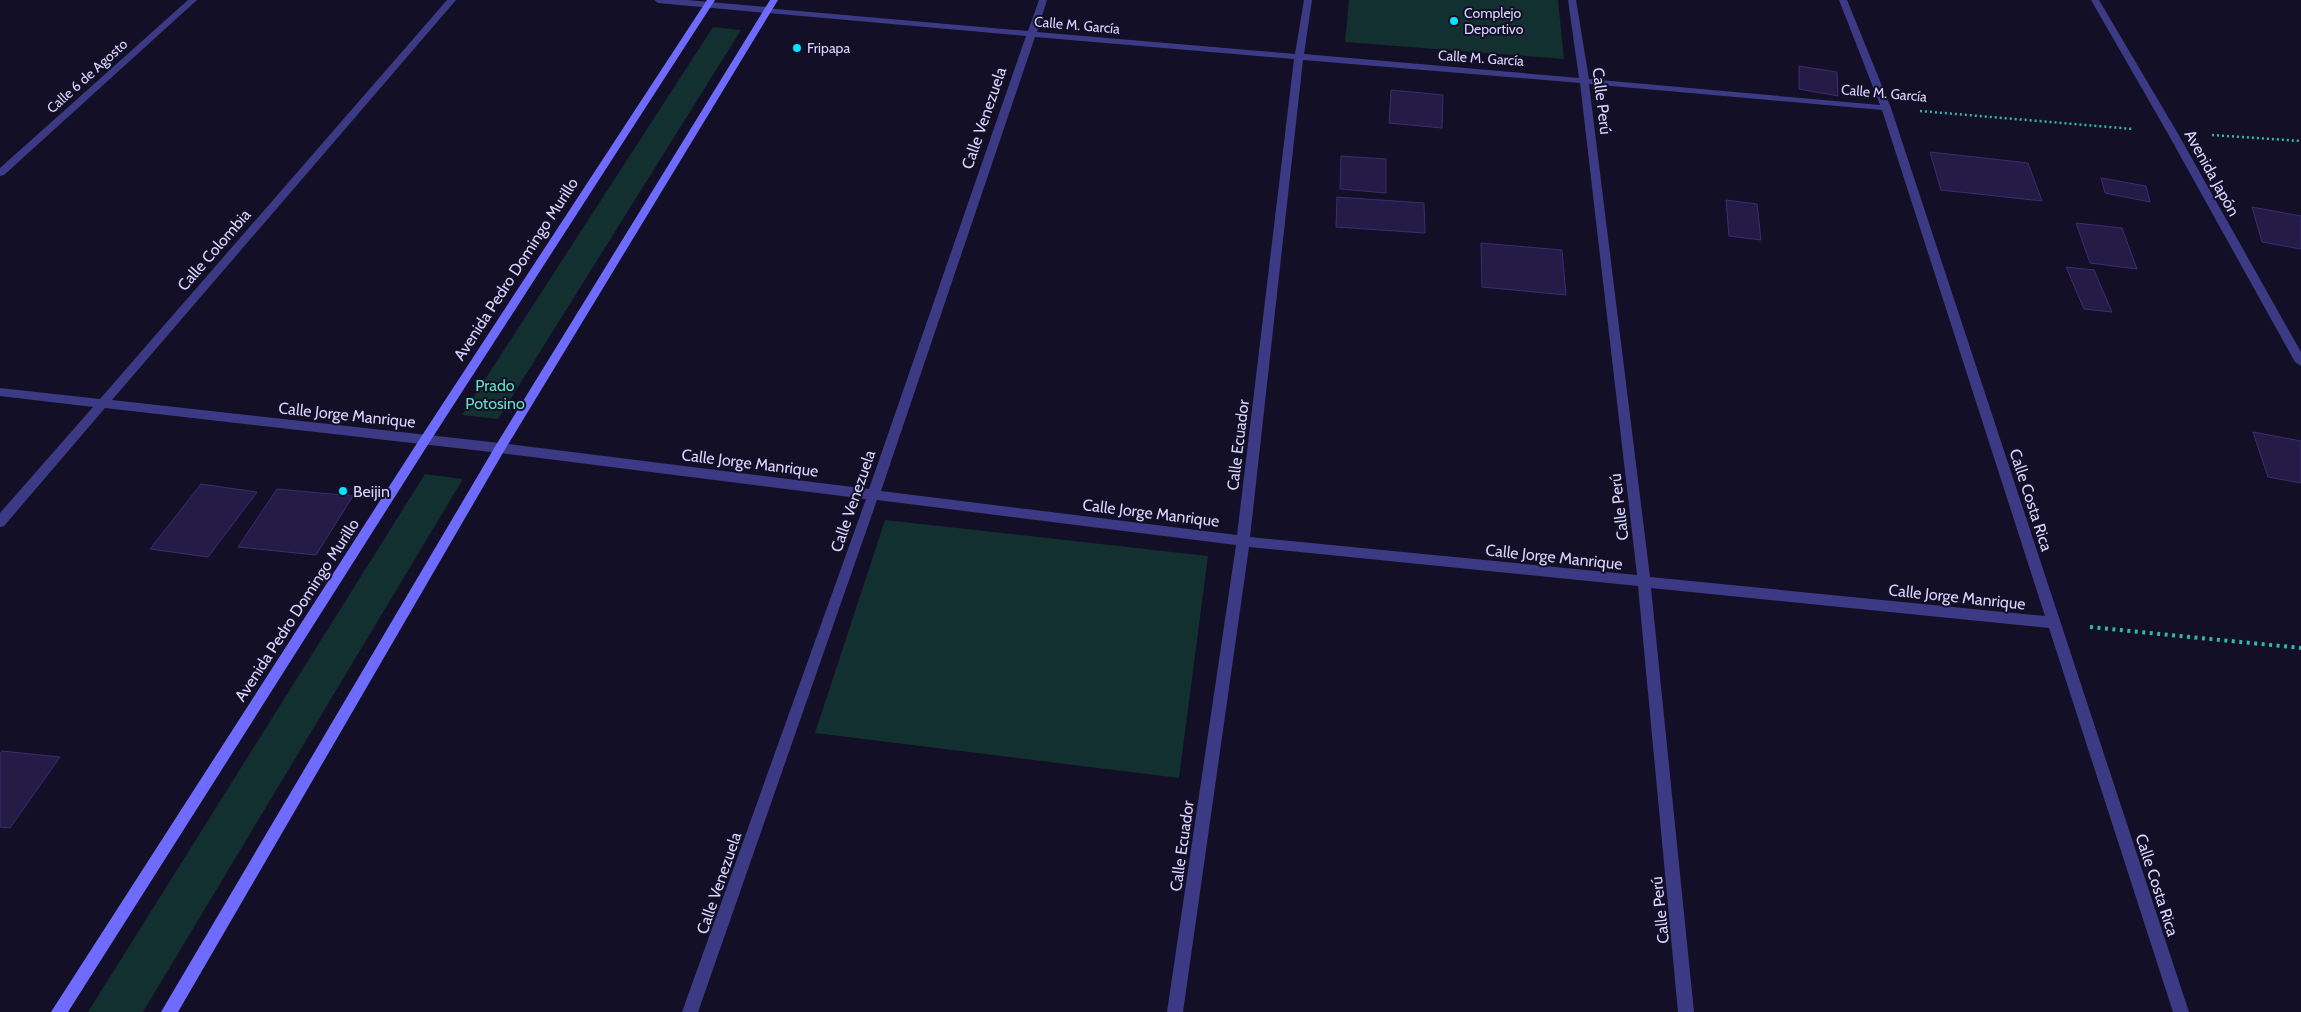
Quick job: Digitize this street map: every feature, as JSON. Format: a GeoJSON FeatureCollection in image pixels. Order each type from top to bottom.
{"type":"FeatureCollection","features":[{"type":"Feature","properties":{"kind":"main road","name":"Avenida Pedro Domingo Murillo"},"geometry":{"type":"LineString","coordinates":[[59,1012],[425,440],[709,2]]}},
{"type":"Feature","properties":{"kind":"main road"},"geometry":{"type":"LineString","coordinates":[[169,1012],[500,448],[771,5]]}},
{"type":"Feature","properties":{"kind":"street","name":"Calle 6 de Agosto"},"geometry":{"type":"LineString","coordinates":[[0,173],[193,0]]}},
{"type":"Feature","properties":{"kind":"street","name":"Calle Colombia"},"geometry":{"type":"LineString","coordinates":[[0,522],[452,0]]}},
{"type":"Feature","properties":{"kind":"street","name":"Calle M. García"},"geometry":{"type":"LineString","coordinates":[[658,0],[771,5],[1030,35],[1299,58],[1584,79],[1886,108]]}},
{"type":"Feature","properties":{"kind":"street","name":"Calle Venezuela"},"geometry":{"type":"LineString","coordinates":[[690,1012],[873,495],[1043,0]]}},
{"type":"Feature","properties":{"kind":"street","name":"Calle Ecuador"},"geometry":{"type":"LineString","coordinates":[[1175,1012],[1243,541],[1299,58],[1308,0]]}},
{"type":"Feature","properties":{"kind":"street","name":"Calle Perú"},"geometry":{"type":"LineString","coordinates":[[1572,0],[1584,79],[1644,583],[1686,1012]]}},
{"type":"Feature","properties":{"kind":"street","name":"Calle Costa Rica"},"geometry":{"type":"LineString","coordinates":[[1843,0],[1886,108],[2181,1012]]}},
{"type":"Feature","properties":{"kind":"street","name":"Avenida Japón"},"geometry":{"type":"LineString","coordinates":[[2095,0],[2172,132],[2301,362]]}},
{"type":"Feature","properties":{"kind":"street","name":"Calle Jorge Manrique"},"geometry":{"type":"LineString","coordinates":[[0,392],[500,448],[1243,541],[2054,623]]}},
{"type":"Feature","properties":{"kind":"path","name":"Calle M. García"},"geometry":{"type":"LineString","coordinates":[[1886,108],[2301,141]]}},
{"type":"Feature","properties":{"kind":"path"},"geometry":{"type":"LineString","coordinates":[[2054,623],[2301,648]]}},
{"type":"Feature","properties":{"kind":"green space","name":"Complejo Deportivo"},"geometry":{"type":"Polygon","coordinates":[[[1349,0],[1558,0],[1564,59],[1345,42],[1349,0]]]}},
{"type":"Feature","properties":{"kind":"green space","name":"Prado Potosino"},"geometry":{"type":"Polygon","coordinates":[[[713,27],[741,30],[498,419],[462,415],[713,27]]]}},
{"type":"Feature","properties":{"kind":"green space"},"geometry":{"type":"Polygon","coordinates":[[[425,474],[463,479],[143,1012],[88,1012],[425,474]]]}},
{"type":"Feature","properties":{"kind":"green space"},"geometry":{"type":"Polygon","coordinates":[[[885,520],[1208,556],[1179,778],[815,733],[885,520]]]}},
{"type":"Feature","properties":{"kind":"building"},"geometry":{"type":"Polygon","coordinates":[[[1799,66],[1837,72],[1838,96],[1799,89],[1799,66]]]}},
{"type":"Feature","properties":{"kind":"building"},"geometry":{"type":"Polygon","coordinates":[[[1391,90],[1443,95],[1442,128],[1389,123],[1391,90]]]}},
{"type":"Feature","properties":{"kind":"building"},"geometry":{"type":"Polygon","coordinates":[[[1930,152],[2028,163],[2042,201],[1941,190],[1930,152]]]}},
{"type":"Feature","properties":{"kind":"building"},"geometry":{"type":"Polygon","coordinates":[[[1341,156],[1386,159],[1386,193],[1340,189],[1341,156]]]}},
{"type":"Feature","properties":{"kind":"building"},"geometry":{"type":"Polygon","coordinates":[[[2101,178],[2146,186],[2150,202],[2105,193],[2101,178]]]}},
{"type":"Feature","properties":{"kind":"building"},"geometry":{"type":"Polygon","coordinates":[[[1337,197],[1424,203],[1425,233],[1336,227],[1337,197]]]}},
{"type":"Feature","properties":{"kind":"building"},"geometry":{"type":"Polygon","coordinates":[[[1726,200],[1757,204],[1761,240],[1729,236],[1726,200]]]}},
{"type":"Feature","properties":{"kind":"building"},"geometry":{"type":"Polygon","coordinates":[[[2252,207],[2301,216],[2301,249],[2262,242],[2252,207]]]}},
{"type":"Feature","properties":{"kind":"building"},"geometry":{"type":"Polygon","coordinates":[[[2076,223],[2122,228],[2137,269],[2090,263],[2076,223]]]}},
{"type":"Feature","properties":{"kind":"building"},"geometry":{"type":"Polygon","coordinates":[[[1481,243],[1562,250],[1566,295],[1482,287],[1481,243]]]}},
{"type":"Feature","properties":{"kind":"building"},"geometry":{"type":"Polygon","coordinates":[[[2066,267],[2094,270],[2112,312],[2084,309],[2066,267]]]}},
{"type":"Feature","properties":{"kind":"building"},"geometry":{"type":"Polygon","coordinates":[[[2253,432],[2301,441],[2301,483],[2268,477],[2253,432]]]}},
{"type":"Feature","properties":{"kind":"building"},"geometry":{"type":"Polygon","coordinates":[[[201,484],[257,492],[208,557],[150,549],[201,484]]]}},
{"type":"Feature","properties":{"kind":"building"},"geometry":{"type":"Polygon","coordinates":[[[277,489],[353,496],[316,555],[238,547],[277,489]]]}},
{"type":"Feature","properties":{"kind":"building"},"geometry":{"type":"Polygon","coordinates":[[[2,751],[60,757],[10,828],[0,827],[0,754],[2,751]]]}},
{"type":"Feature","properties":{"kind":"place","name":"Complejo Deportivo"},"geometry":{"type":"Point","coordinates":[1454,21]}},
{"type":"Feature","properties":{"kind":"place","name":"Fripapa"},"geometry":{"type":"Point","coordinates":[797,48]}},
{"type":"Feature","properties":{"kind":"place","name":"Beijin"},"geometry":{"type":"Point","coordinates":[343,491]}}]}
